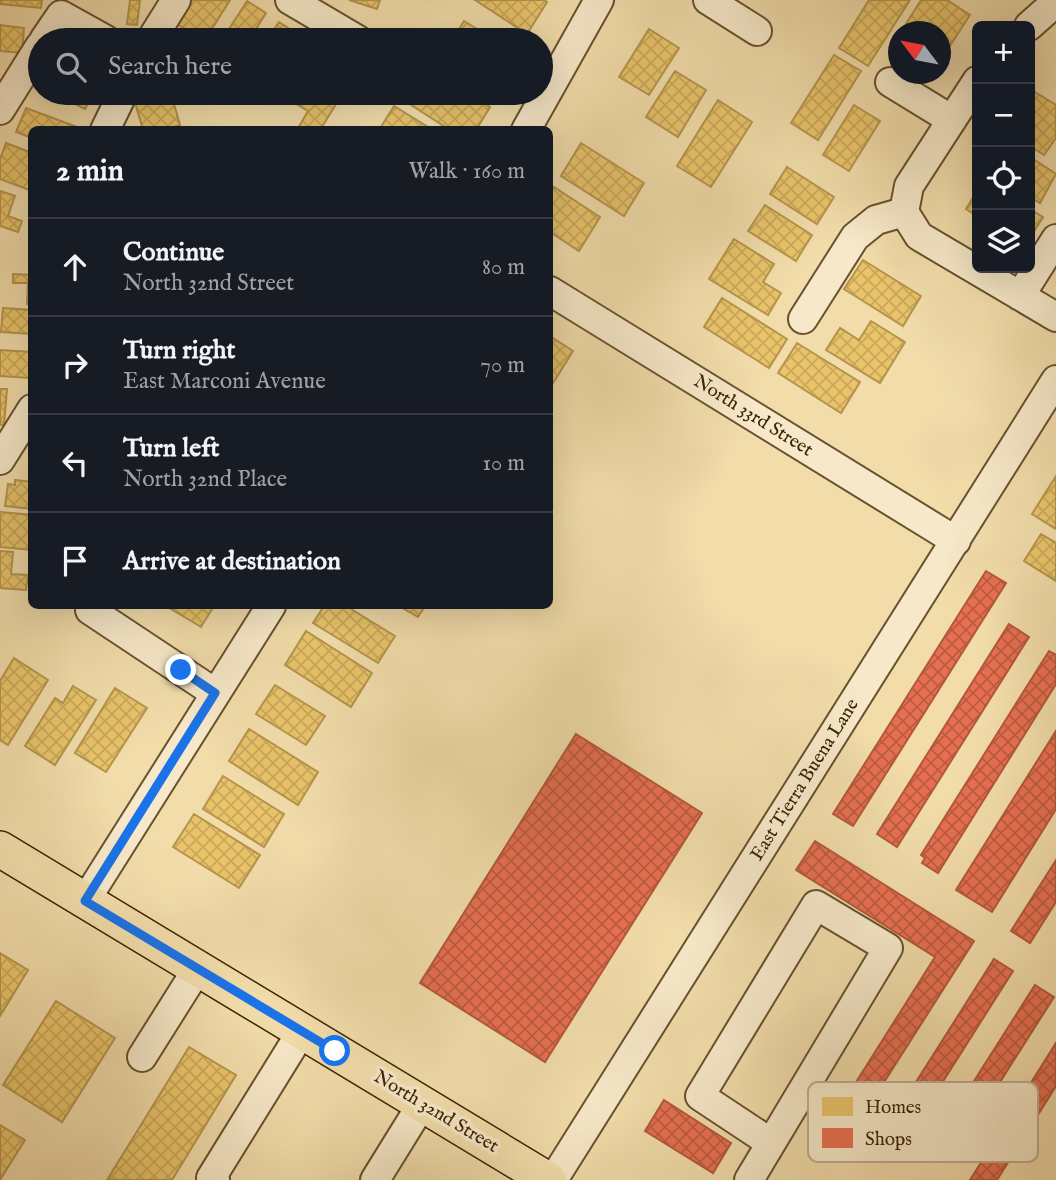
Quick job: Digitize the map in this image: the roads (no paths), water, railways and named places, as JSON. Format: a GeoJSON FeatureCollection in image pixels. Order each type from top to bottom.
{"type":"FeatureCollection","features":[{"type":"Feature","properties":{"kind":"main road","name":"North 32nd Street"},"geometry":{"type":"LineString","coordinates":[[0,849],[548,1180]]}},
{"type":"Feature","properties":{"kind":"street"},"geometry":{"type":"LineString","coordinates":[[158,28],[176,0]]}},
{"type":"Feature","properties":{"kind":"street"},"geometry":{"type":"LineString","coordinates":[[291,0],[338,28]]}},
{"type":"Feature","properties":{"kind":"street"},"geometry":{"type":"LineString","coordinates":[[553,82],[599,0]]}},
{"type":"Feature","properties":{"kind":"street"},"geometry":{"type":"LineString","coordinates":[[708,0],[757,31]]}},
{"type":"Feature","properties":{"kind":"street"},"geometry":{"type":"LineString","coordinates":[[1035,21],[1056,2]]}},
{"type":"Feature","properties":{"kind":"street"},"geometry":{"type":"LineString","coordinates":[[52,28],[61,15],[84,28]]}},
{"type":"Feature","properties":{"kind":"street"},"geometry":{"type":"LineString","coordinates":[[0,110],[28,66]]}},
{"type":"Feature","properties":{"kind":"street"},"geometry":{"type":"LineString","coordinates":[[893,84],[952,120]]}},
{"type":"Feature","properties":{"kind":"street"},"geometry":{"type":"LineString","coordinates":[[975,84],[909,186],[904,212],[919,236],[1056,317]]}},
{"type":"Feature","properties":{"kind":"street"},"geometry":{"type":"LineString","coordinates":[[107,126],[117,105]]}},
{"type":"Feature","properties":{"kind":"street"},"geometry":{"type":"LineString","coordinates":[[528,126],[540,105]]}},
{"type":"Feature","properties":{"kind":"street"},"geometry":{"type":"LineString","coordinates":[[803,319],[855,237],[876,220],[904,212]]}},
{"type":"Feature","properties":{"kind":"street"},"geometry":{"type":"LineString","coordinates":[[1020,296],[1056,239]]}},
{"type":"Feature","properties":{"kind":"street","name":"North 33rd Street"},"geometry":{"type":"LineString","coordinates":[[553,292],[956,541]]}},
{"type":"Feature","properties":{"kind":"street","name":"East Tierra Buena Lane"},"geometry":{"type":"LineString","coordinates":[[553,1180],[1056,380]]}},
{"type":"Feature","properties":{"kind":"street"},"geometry":{"type":"LineString","coordinates":[[0,460],[28,415]]}},
{"type":"Feature","properties":{"kind":"street"},"geometry":{"type":"LineString","coordinates":[[85,901],[269,609]]}},
{"type":"Feature","properties":{"kind":"street"},"geometry":{"type":"LineString","coordinates":[[90,610],[215,693]]}},
{"type":"Feature","properties":{"kind":"street"},"geometry":{"type":"LineString","coordinates":[[749,1180],[888,948],[816,905],[699,1096],[771,1143]]}},
{"type":"Feature","properties":{"kind":"street"},"geometry":{"type":"LineString","coordinates":[[142,1057],[198,968]]}},
{"type":"Feature","properties":{"kind":"street"},"geometry":{"type":"LineString","coordinates":[[215,1180],[211,1178],[302,1031]]}},
{"type":"Feature","properties":{"kind":"street"},"geometry":{"type":"LineString","coordinates":[[375,1180],[422,1104]]}}]}
